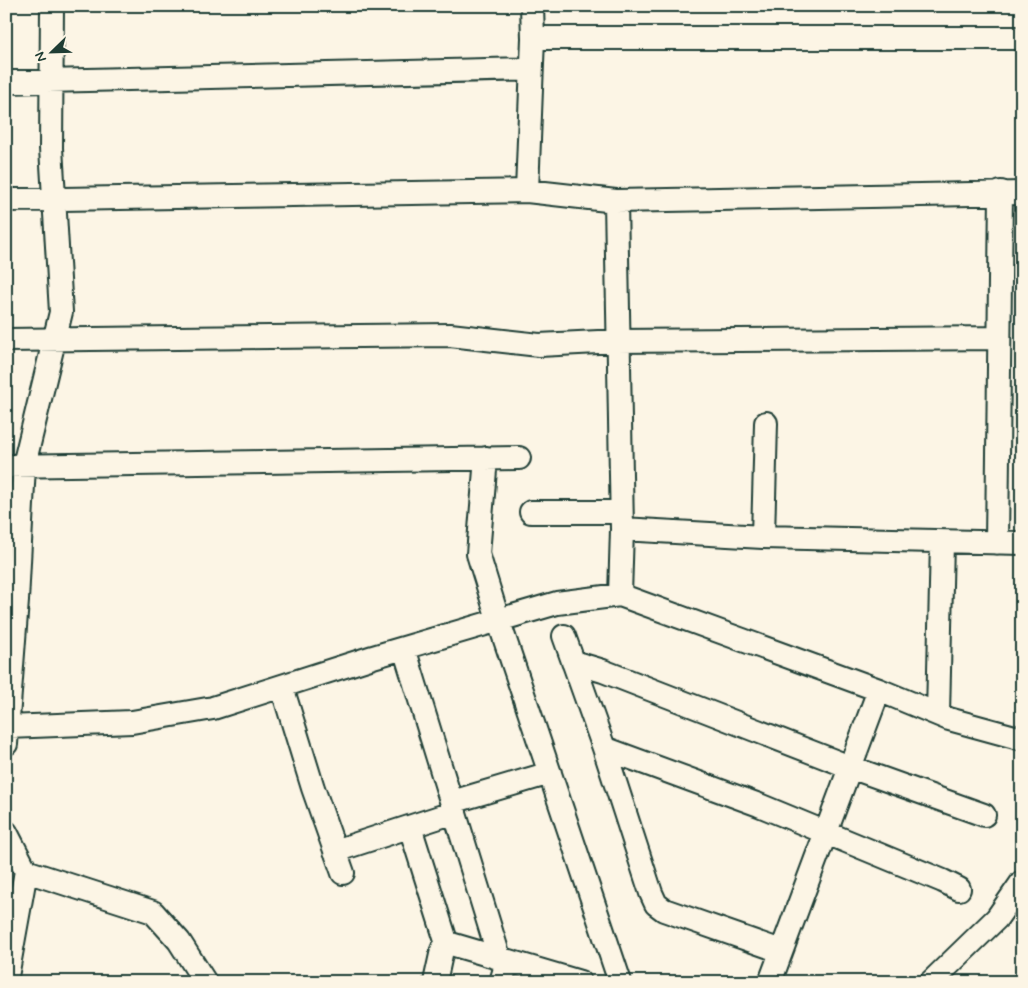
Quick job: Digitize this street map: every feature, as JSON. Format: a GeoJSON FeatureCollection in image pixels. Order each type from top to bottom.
{"type":"FeatureCollection","features":[{"type":"Feature","properties":{"kind":"street"},"geometry":{"type":"LineString","coordinates":[[52,6],[51,148],[61,312],[15,465],[18,601],[7,736],[132,722],[213,708],[498,619],[557,603],[620,595],[938,714],[1022,740]]}},
{"type":"Feature","properties":{"kind":"street"},"geometry":{"type":"LineString","coordinates":[[527,191],[533,38],[532,6]]}},
{"type":"Feature","properties":{"kind":"street"},"geometry":{"type":"LineString","coordinates":[[533,38],[1022,38]]}},
{"type":"Feature","properties":{"kind":"street"},"geometry":{"type":"LineString","coordinates":[[6,82],[531,69]]}},
{"type":"Feature","properties":{"kind":"street"},"geometry":{"type":"LineString","coordinates":[[6,200],[527,191],[616,201],[1011,193],[999,338],[997,543]]}},
{"type":"Feature","properties":{"kind":"street"},"geometry":{"type":"LineString","coordinates":[[616,201],[622,520],[620,595]]}},
{"type":"Feature","properties":{"kind":"street"},"geometry":{"type":"LineString","coordinates":[[6,340],[450,335],[539,345],[618,342],[999,338]]}},
{"type":"Feature","properties":{"kind":"street"},"geometry":{"type":"LineString","coordinates":[[763,537],[766,423]]}},
{"type":"Feature","properties":{"kind":"street"},"geometry":{"type":"LineString","coordinates":[[486,458],[478,554],[620,982]]}},
{"type":"Feature","properties":{"kind":"street"},"geometry":{"type":"LineString","coordinates":[[15,465],[519,458]]}},
{"type":"Feature","properties":{"kind":"street"},"geometry":{"type":"LineString","coordinates":[[531,512],[622,520],[763,537],[1022,543]]}},
{"type":"Feature","properties":{"kind":"street"},"geometry":{"type":"LineString","coordinates":[[938,714],[942,542]]}},
{"type":"Feature","properties":{"kind":"street"},"geometry":{"type":"LineString","coordinates":[[564,636],[656,904],[664,910],[781,951]]}},
{"type":"Feature","properties":{"kind":"street"},"geometry":{"type":"LineString","coordinates":[[404,648],[503,968]]}},
{"type":"Feature","properties":{"kind":"street"},"geometry":{"type":"LineString","coordinates":[[573,662],[604,671],[850,767],[984,816]]}},
{"type":"Feature","properties":{"kind":"street"},"geometry":{"type":"LineString","coordinates":[[282,687],[313,788],[343,873]]}},
{"type":"Feature","properties":{"kind":"street"},"geometry":{"type":"LineString","coordinates":[[770,982],[878,690]]}},
{"type":"Feature","properties":{"kind":"street"},"geometry":{"type":"LineString","coordinates":[[604,748],[759,805],[959,889]]}},
{"type":"Feature","properties":{"kind":"street"},"geometry":{"type":"LineString","coordinates":[[335,851],[410,827],[453,807],[550,773]]}},
{"type":"Feature","properties":{"kind":"street"},"geometry":{"type":"LineString","coordinates":[[410,827],[447,944],[503,968],[580,982]]}},
{"type":"Feature","properties":{"kind":"street"},"geometry":{"type":"LineString","coordinates":[[6,832],[26,871],[6,982]]}},
{"type":"Feature","properties":{"kind":"street"},"geometry":{"type":"LineString","coordinates":[[26,871],[153,912],[179,941],[205,982]]}},
{"type":"Feature","properties":{"kind":"street"},"geometry":{"type":"LineString","coordinates":[[931,982],[997,918],[1022,882]]}},
{"type":"Feature","properties":{"kind":"street"},"geometry":{"type":"LineString","coordinates":[[435,982],[442,950],[447,944]]}}]}
